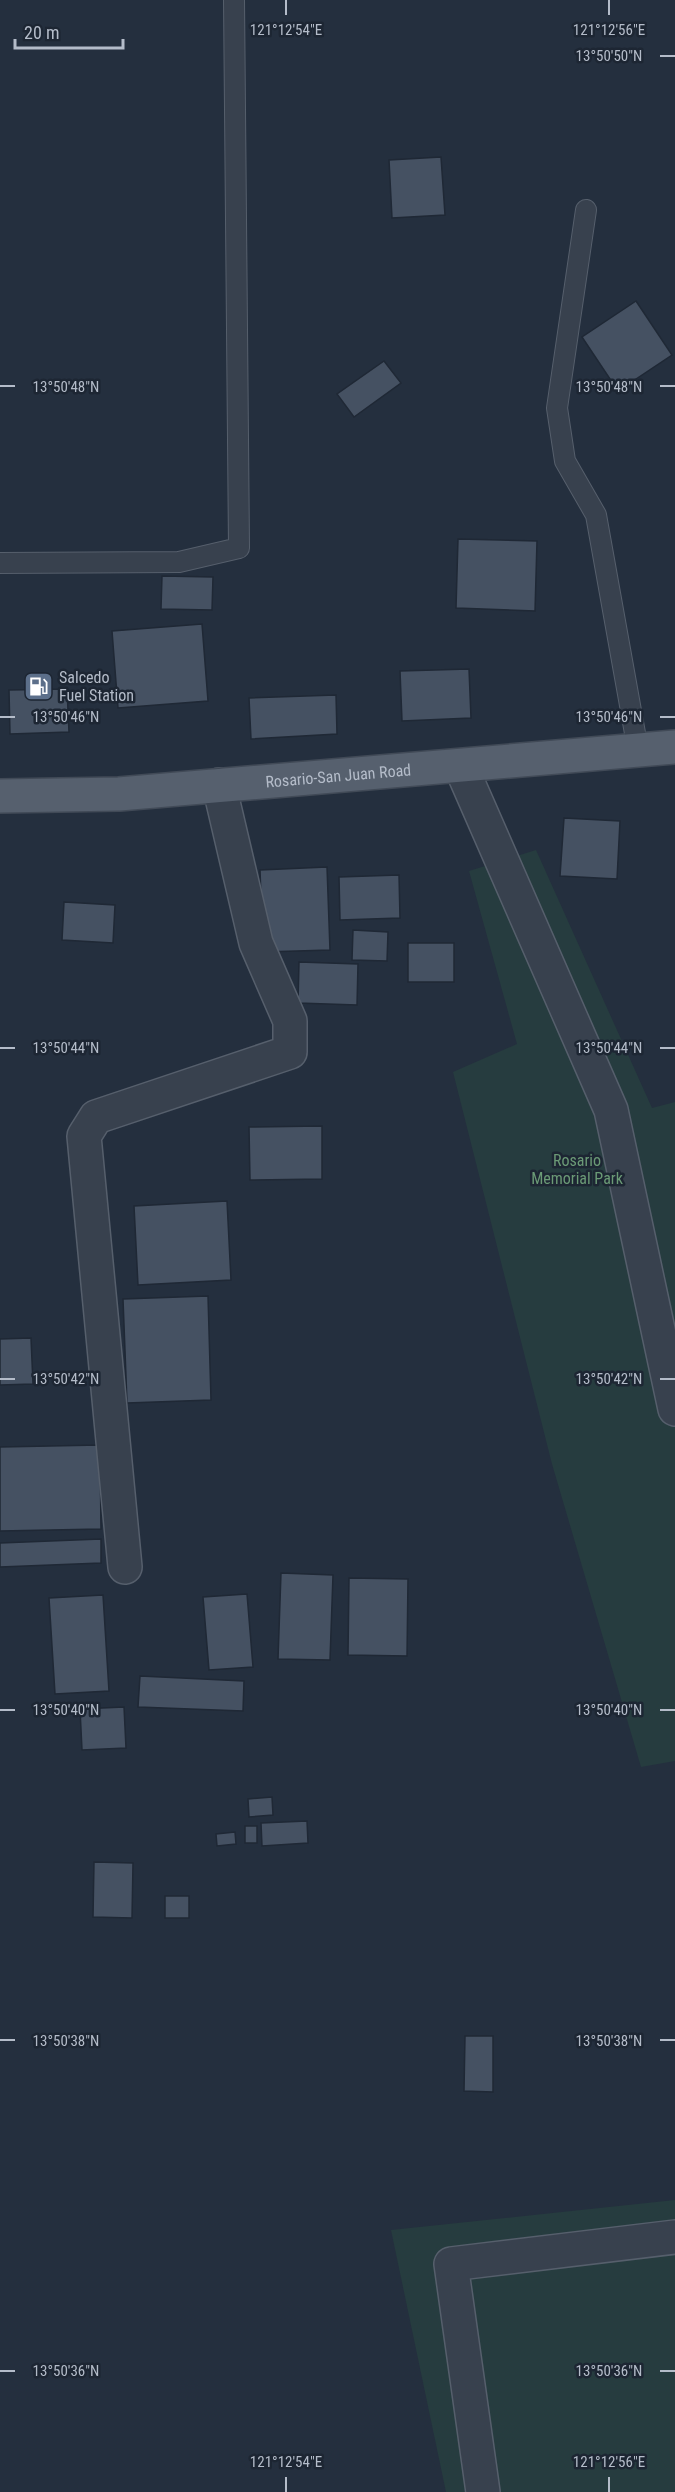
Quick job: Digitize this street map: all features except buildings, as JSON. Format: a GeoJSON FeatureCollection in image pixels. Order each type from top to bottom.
{"type":"FeatureCollection","features":[{"type":"Feature","properties":{"kind":"main road","name":"Rosario-San Juan Road"},"geometry":{"type":"LineString","coordinates":[[0,796],[119,794],[461,767],[675,747]]}},
{"type":"Feature","properties":{"kind":"street"},"geometry":{"type":"LineString","coordinates":[[461,767],[611,1110],[675,1409]]}},
{"type":"Feature","properties":{"kind":"street"},"geometry":{"type":"LineString","coordinates":[[125,1567],[84,1136],[96,1117],[290,1052],[290,1021],[256,944],[219,785]]}},
{"type":"Feature","properties":{"kind":"street"},"geometry":{"type":"LineString","coordinates":[[483,2492],[451,2264],[675,2237]]}},
{"type":"Feature","properties":{"kind":"lane"},"geometry":{"type":"LineString","coordinates":[[0,563],[178,562],[239,548],[234,0]]}},
{"type":"Feature","properties":{"kind":"lane"},"geometry":{"type":"LineString","coordinates":[[586,210],[557,408],[565,461],[596,515],[638,750]]}},
{"type":"Feature","properties":{"kind":"green space","name":"Rosario Memorial Park"},"geometry":{"type":"Polygon","coordinates":[[[536,850],[652,1108],[675,1102],[675,1761],[641,1767],[552,1464],[453,1072],[517,1044],[469,871],[536,850]]]}},
{"type":"Feature","properties":{"kind":"green space"},"geometry":{"type":"Polygon","coordinates":[[[675,2200],[675,2492],[446,2492],[391,2230],[675,2200]]]}},
{"type":"Feature","properties":{"kind":"place","name":"Salcedo Fuel Station"},"geometry":{"type":"Point","coordinates":[38,686]}}]}
